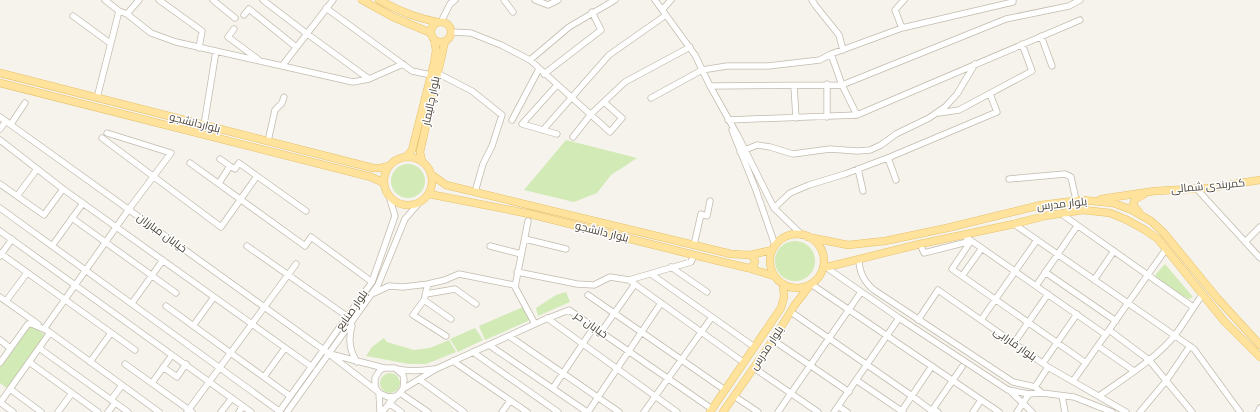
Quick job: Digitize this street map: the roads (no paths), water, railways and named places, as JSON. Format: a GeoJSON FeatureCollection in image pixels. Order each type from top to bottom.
{"type":"FeatureCollection","features":[{"type":"Feature","properties":{"kind":"main road"},"geometry":{"type":"LineString","coordinates":[[362,0],[433,36],[440,42],[450,38],[451,32],[448,24],[423,20],[396,10],[379,0]]}},
{"type":"Feature","properties":{"kind":"main road"},"geometry":{"type":"LineString","coordinates":[[433,36],[432,27],[439,22]]}},
{"type":"Feature","properties":{"kind":"main road","name":"بلوار چالیمار"},"geometry":{"type":"LineString","coordinates":[[422,161],[420,152],[434,74],[436,50],[433,36]]}},
{"type":"Feature","properties":{"kind":"main road","name":"بلوار چالیمار"},"geometry":{"type":"LineString","coordinates":[[406,157],[412,150],[445,41]]}},
{"type":"Feature","properties":{"kind":"main road","name":"بلواردانشجو"},"geometry":{"type":"LineString","coordinates":[[0,73],[373,168],[389,166]]}},
{"type":"Feature","properties":{"kind":"main road","name":"بلواردانشجو"},"geometry":{"type":"LineString","coordinates":[[0,83],[371,177],[384,183]]}},
{"type":"Feature","properties":{"kind":"main road"},"geometry":{"type":"LineString","coordinates":[[406,157],[415,158],[422,161],[432,175],[433,181],[429,194],[419,203],[411,205],[402,205],[395,202],[389,196],[384,183],[386,171],[389,166],[394,161],[406,157]]}},
{"type":"Feature","properties":{"kind":"main road","name":"بلوار دانشجو"},"geometry":{"type":"LineString","coordinates":[[432,175],[446,185],[731,254],[750,255],[774,247]]}},
{"type":"Feature","properties":{"kind":"main road","name":"کمربندی شمالی"},"geometry":{"type":"LineString","coordinates":[[1155,191],[1196,188],[1260,180]]}},
{"type":"Feature","properties":{"kind":"main road"},"geometry":{"type":"LineString","coordinates":[[1093,200],[1155,191]]}},
{"type":"Feature","properties":{"kind":"main road"},"geometry":{"type":"LineString","coordinates":[[1146,218],[1133,205],[1135,199],[1141,195],[1155,191]]}},
{"type":"Feature","properties":{"kind":"main road","name":"بلوار دانشجو"},"geometry":{"type":"LineString","coordinates":[[429,194],[530,214],[694,256],[748,268],[774,276]]}},
{"type":"Feature","properties":{"kind":"main road","name":"بلوار مدرس"},"geometry":{"type":"LineString","coordinates":[[805,236],[848,245],[885,241],[947,228],[1041,205],[1076,200],[1093,200],[1113,203],[1132,210],[1146,218],[1164,233],[1218,299],[1260,345]]}},
{"type":"Feature","properties":{"kind":"main road","name":"بلوار مدرس"},"geometry":{"type":"LineString","coordinates":[[825,268],[920,244],[1060,213],[1082,210],[1110,213],[1127,220],[1158,239],[1224,320],[1260,357]]}},
{"type":"Feature","properties":{"kind":"main road"},"geometry":{"type":"LineString","coordinates":[[963,224],[960,231],[964,235]]}},
{"type":"Feature","properties":{"kind":"main road"},"geometry":{"type":"LineString","coordinates":[[947,228],[950,228],[952,232],[950,238]]}},
{"type":"Feature","properties":{"kind":"main road"},"geometry":{"type":"LineString","coordinates":[[790,235],[805,236],[819,246],[825,268],[811,284],[797,288],[783,284],[774,276],[770,263],[774,247],[784,237],[790,235]]}},
{"type":"Feature","properties":{"kind":"main road"},"geometry":{"type":"LineString","coordinates":[[748,268],[755,263],[754,258],[750,255]]}},
{"type":"Feature","properties":{"kind":"main road"},"geometry":{"type":"LineString","coordinates":[[783,284],[783,302],[790,300],[793,309]]}},
{"type":"Feature","properties":{"kind":"main road","name":"بلوار مدرس"},"geometry":{"type":"LineString","coordinates":[[723,412],[811,284]]}},
{"type":"Feature","properties":{"kind":"main road","name":"بلوار مدرس"},"geometry":{"type":"LineString","coordinates":[[712,411],[753,346],[781,308],[783,302]]}},
{"type":"Feature","properties":{"kind":"street"},"geometry":{"type":"LineString","coordinates":[[105,0],[119,11],[127,14],[151,33],[176,42],[353,82],[368,79],[403,64]]}},
{"type":"Feature","properties":{"kind":"street"},"geometry":{"type":"LineString","coordinates":[[127,14],[139,0]]}},
{"type":"Feature","properties":{"kind":"street"},"geometry":{"type":"LineString","coordinates":[[159,0],[202,31],[199,48]]}},
{"type":"Feature","properties":{"kind":"street"},"geometry":{"type":"LineString","coordinates":[[213,0],[235,18]]}},
{"type":"Feature","properties":{"kind":"street"},"geometry":{"type":"LineString","coordinates":[[264,0],[368,79]]}},
{"type":"Feature","properties":{"kind":"street"},"geometry":{"type":"LineString","coordinates":[[282,66],[333,0]]}},
{"type":"Feature","properties":{"kind":"street"},"geometry":{"type":"LineString","coordinates":[[439,22],[450,4],[455,0]]}},
{"type":"Feature","properties":{"kind":"street"},"geometry":{"type":"LineString","coordinates":[[504,0],[513,12]]}},
{"type":"Feature","properties":{"kind":"street"},"geometry":{"type":"LineString","coordinates":[[535,0],[548,5],[558,0]]}},
{"type":"Feature","properties":{"kind":"street"},"geometry":{"type":"LineString","coordinates":[[530,60],[569,27],[592,12],[615,0]]}},
{"type":"Feature","properties":{"kind":"street"},"geometry":{"type":"LineString","coordinates":[[655,0],[695,54],[743,151],[774,208],[805,236]]}},
{"type":"Feature","properties":{"kind":"street"},"geometry":{"type":"LineString","coordinates":[[662,10],[671,0]]}},
{"type":"Feature","properties":{"kind":"street"},"geometry":{"type":"LineString","coordinates":[[812,0],[839,35],[843,50]]}},
{"type":"Feature","properties":{"kind":"street"},"geometry":{"type":"LineString","coordinates":[[902,28],[895,10],[904,0]]}},
{"type":"Feature","properties":{"kind":"street"},"geometry":{"type":"LineString","coordinates":[[651,98],[702,70],[727,66],[768,66],[820,60],[866,40],[902,28],[995,3],[1013,2],[1013,0]]}},
{"type":"Feature","properties":{"kind":"street"},"geometry":{"type":"LineString","coordinates":[[710,86],[842,85],[1006,19],[1069,6],[1078,1]]}},
{"type":"Feature","properties":{"kind":"street"},"geometry":{"type":"LineString","coordinates":[[326,8],[412,71],[434,74],[472,92],[502,115],[492,146],[483,164],[475,192]]}},
{"type":"Feature","properties":{"kind":"street"},"geometry":{"type":"LineString","coordinates":[[244,15],[249,9],[296,47]]}},
{"type":"Feature","properties":{"kind":"street"},"geometry":{"type":"LineString","coordinates":[[97,98],[119,11]]}},
{"type":"Feature","properties":{"kind":"street"},"geometry":{"type":"LineString","coordinates":[[512,120],[542,72],[601,30],[592,12]]}},
{"type":"Feature","properties":{"kind":"street"},"geometry":{"type":"LineString","coordinates":[[543,130],[609,55],[666,15]]}},
{"type":"Feature","properties":{"kind":"street"},"geometry":{"type":"LineString","coordinates":[[73,16],[110,43]]}},
{"type":"Feature","properties":{"kind":"street"},"geometry":{"type":"LineString","coordinates":[[728,120],[857,115],[1080,20]]}},
{"type":"Feature","properties":{"kind":"street"},"geometry":{"type":"LineString","coordinates":[[234,30],[228,37],[260,61]]}},
{"type":"Feature","properties":{"kind":"street"},"geometry":{"type":"LineString","coordinates":[[451,32],[471,33],[501,45],[530,60],[610,132],[622,118],[604,102]]}},
{"type":"Feature","properties":{"kind":"street"},"geometry":{"type":"LineString","coordinates":[[1041,36],[1052,66]]}},
{"type":"Feature","properties":{"kind":"street"},"geometry":{"type":"LineString","coordinates":[[937,113],[959,110],[1032,71],[1022,44]]}},
{"type":"Feature","properties":{"kind":"street"},"geometry":{"type":"LineString","coordinates":[[573,136],[591,114],[625,82],[690,48]]}},
{"type":"Feature","properties":{"kind":"street"},"geometry":{"type":"LineString","coordinates":[[204,125],[216,51]]}},
{"type":"Feature","properties":{"kind":"street"},"geometry":{"type":"LineString","coordinates":[[831,54],[842,85],[857,115]]}},
{"type":"Feature","properties":{"kind":"street"},"geometry":{"type":"LineString","coordinates":[[743,151],[757,145],[770,147],[793,154],[830,149],[857,151],[870,150],[881,146],[896,134],[937,113],[945,107],[957,94],[975,64]]}},
{"type":"Feature","properties":{"kind":"street"},"geometry":{"type":"LineString","coordinates":[[827,84],[827,117]]}},
{"type":"Feature","properties":{"kind":"street"},"geometry":{"type":"LineString","coordinates":[[557,85],[522,124],[557,134]]}},
{"type":"Feature","properties":{"kind":"street"},"geometry":{"type":"LineString","coordinates":[[794,86],[796,118]]}},
{"type":"Feature","properties":{"kind":"street"},"geometry":{"type":"LineString","coordinates":[[774,208],[790,193],[888,158],[997,112],[990,94]]}},
{"type":"Feature","properties":{"kind":"street"},"geometry":{"type":"LineString","coordinates":[[268,141],[276,110],[284,98]]}},
{"type":"Feature","properties":{"kind":"street"},"geometry":{"type":"LineString","coordinates":[[0,129],[8,123],[25,103]]}},
{"type":"Feature","properties":{"kind":"street","name":"خیابان مبارزان"},"geometry":{"type":"LineString","coordinates":[[0,117],[330,354]]}},
{"type":"Feature","properties":{"kind":"street"},"geometry":{"type":"LineString","coordinates":[[46,330],[75,285],[171,153],[107,133]]}},
{"type":"Feature","properties":{"kind":"street"},"geometry":{"type":"LineString","coordinates":[[102,138],[221,227],[257,176]]}},
{"type":"Feature","properties":{"kind":"street"},"geometry":{"type":"LineString","coordinates":[[0,140],[63,189],[312,366]]}},
{"type":"Feature","properties":{"kind":"street"},"geometry":{"type":"LineString","coordinates":[[743,151],[774,247]]}},
{"type":"Feature","properties":{"kind":"street"},"geometry":{"type":"LineString","coordinates":[[888,158],[896,180]]}},
{"type":"Feature","properties":{"kind":"street"},"geometry":{"type":"LineString","coordinates":[[220,159],[235,169],[239,163],[306,211]]}},
{"type":"Feature","properties":{"kind":"street"},"geometry":{"type":"LineString","coordinates":[[190,163],[305,246],[311,236],[372,282]]}},
{"type":"Feature","properties":{"kind":"street"},"geometry":{"type":"LineString","coordinates":[[219,183],[230,166]]}},
{"type":"Feature","properties":{"kind":"street"},"geometry":{"type":"LineString","coordinates":[[17,196],[37,169]]}},
{"type":"Feature","properties":{"kind":"street"},"geometry":{"type":"LineString","coordinates":[[858,169],[863,190]]}},
{"type":"Feature","properties":{"kind":"street"},"geometry":{"type":"LineString","coordinates":[[1009,179],[1065,174],[1071,177],[1076,200]]}},
{"type":"Feature","properties":{"kind":"street"},"geometry":{"type":"LineString","coordinates":[[0,184],[44,215],[63,189]]}},
{"type":"Feature","properties":{"kind":"street"},"geometry":{"type":"LineString","coordinates":[[1196,188],[1260,258]]}},
{"type":"Feature","properties":{"kind":"street","name":"بلوار صنایع"},"geometry":{"type":"LineString","coordinates":[[279,411],[372,282],[395,216],[389,196]]}},
{"type":"Feature","properties":{"kind":"street"},"geometry":{"type":"LineString","coordinates":[[694,245],[701,214],[707,216],[710,200]]}},
{"type":"Feature","properties":{"kind":"street"},"geometry":{"type":"LineString","coordinates":[[52,246],[83,203]]}},
{"type":"Feature","properties":{"kind":"street","name":"بلوار صنایع"},"geometry":{"type":"LineString","coordinates":[[288,412],[372,294],[382,276],[405,219],[419,203]]}},
{"type":"Feature","properties":{"kind":"street"},"geometry":{"type":"LineString","coordinates":[[0,208],[279,411]]}},
{"type":"Feature","properties":{"kind":"street"},"geometry":{"type":"LineString","coordinates":[[1060,213],[1193,307]]}},
{"type":"Feature","properties":{"kind":"street"},"geometry":{"type":"LineString","coordinates":[[72,218],[176,293]]}},
{"type":"Feature","properties":{"kind":"street"},"geometry":{"type":"LineString","coordinates":[[528,221],[515,286],[535,324]]}},
{"type":"Feature","properties":{"kind":"street"},"geometry":{"type":"LineString","coordinates":[[1014,224],[1194,349],[1240,412]]}},
{"type":"Feature","properties":{"kind":"street"},"geometry":{"type":"LineString","coordinates":[[1036,286],[1078,226]]}},
{"type":"Feature","properties":{"kind":"street"},"geometry":{"type":"LineString","coordinates":[[1245,242],[1260,227]]}},
{"type":"Feature","properties":{"kind":"street"},"geometry":{"type":"LineString","coordinates":[[0,231],[251,412]]}},
{"type":"Feature","properties":{"kind":"street"},"geometry":{"type":"LineString","coordinates":[[964,235],[1077,314],[1149,360],[1192,412]]}},
{"type":"Feature","properties":{"kind":"street"},"geometry":{"type":"LineString","coordinates":[[12,239],[0,254],[135,350]]}},
{"type":"Feature","properties":{"kind":"street"},"geometry":{"type":"LineString","coordinates":[[525,239],[566,249]]}},
{"type":"Feature","properties":{"kind":"street"},"geometry":{"type":"LineString","coordinates":[[981,320],[1037,240]]}},
{"type":"Feature","properties":{"kind":"street"},"geometry":{"type":"LineString","coordinates":[[920,244],[924,252],[971,241]]}},
{"type":"Feature","properties":{"kind":"street"},"geometry":{"type":"LineString","coordinates":[[971,241],[952,269],[1086,363]]}},
{"type":"Feature","properties":{"kind":"street"},"geometry":{"type":"LineString","coordinates":[[247,246],[348,317]]}},
{"type":"Feature","properties":{"kind":"street"},"geometry":{"type":"LineString","coordinates":[[490,246],[521,254]]}},
{"type":"Feature","properties":{"kind":"street"},"geometry":{"type":"LineString","coordinates":[[962,276],[982,248]]}},
{"type":"Feature","properties":{"kind":"street"},"geometry":{"type":"LineString","coordinates":[[1074,397],[1082,393],[1082,389],[1076,383],[1086,363],[1166,249]]}},
{"type":"Feature","properties":{"kind":"street"},"geometry":{"type":"LineString","coordinates":[[1094,280],[1114,251]]}},
{"type":"Feature","properties":{"kind":"street"},"geometry":{"type":"LineString","coordinates":[[629,280],[692,262],[694,256]]}},
{"type":"Feature","properties":{"kind":"street"},"geometry":{"type":"LineString","coordinates":[[859,259],[859,268],[868,286],[1013,382],[1034,387],[1042,392]]}},
{"type":"Feature","properties":{"kind":"street"},"geometry":{"type":"LineString","coordinates":[[132,303],[163,260]]}},
{"type":"Feature","properties":{"kind":"street"},"geometry":{"type":"LineString","coordinates":[[125,364],[189,411],[230,352],[296,264]]}},
{"type":"Feature","properties":{"kind":"street"},"geometry":{"type":"LineString","coordinates":[[671,268],[707,292]]}},
{"type":"Feature","properties":{"kind":"street"},"geometry":{"type":"LineString","coordinates":[[825,268],[1008,390],[1032,412]]}},
{"type":"Feature","properties":{"kind":"street"},"geometry":{"type":"LineString","coordinates":[[517,272],[577,284],[594,285],[610,277],[629,280],[743,362]]}},
{"type":"Feature","properties":{"kind":"street"},"geometry":{"type":"LineString","coordinates":[[1046,272],[1116,321]]}},
{"type":"Feature","properties":{"kind":"street"},"geometry":{"type":"LineString","coordinates":[[6,302],[27,273]]}},
{"type":"Feature","properties":{"kind":"street"},"geometry":{"type":"LineString","coordinates":[[372,294],[389,286],[403,287],[428,284],[446,280],[459,274],[515,286]]}},
{"type":"Feature","properties":{"kind":"street"},"geometry":{"type":"LineString","coordinates":[[650,274],[753,346]]}},
{"type":"Feature","properties":{"kind":"street"},"geometry":{"type":"LineString","coordinates":[[428,284],[425,297],[413,315],[446,336]]}},
{"type":"Feature","properties":{"kind":"street"},"geometry":{"type":"LineString","coordinates":[[601,332],[635,284]]}},
{"type":"Feature","properties":{"kind":"street"},"geometry":{"type":"LineString","coordinates":[[811,284],[999,412]]}},
{"type":"Feature","properties":{"kind":"street"},"geometry":{"type":"LineString","coordinates":[[425,297],[454,289],[476,304]]}},
{"type":"Feature","properties":{"kind":"street"},"geometry":{"type":"LineString","coordinates":[[869,297],[874,290]]}},
{"type":"Feature","properties":{"kind":"street","name":"بلوار فارابی"},"geometry":{"type":"LineString","coordinates":[[918,320],[938,290],[1048,367],[1126,412]]}},
{"type":"Feature","properties":{"kind":"street"},"geometry":{"type":"LineString","coordinates":[[778,412],[861,292]]}},
{"type":"Feature","properties":{"kind":"street"},"geometry":{"type":"LineString","coordinates":[[1014,343],[1048,294]]}},
{"type":"Feature","properties":{"kind":"street"},"geometry":{"type":"LineString","coordinates":[[1098,396],[1149,360],[1175,336],[1203,294]]}},
{"type":"Feature","properties":{"kind":"street"},"geometry":{"type":"LineString","coordinates":[[588,295],[725,390]]}},
{"type":"Feature","properties":{"kind":"street"},"geometry":{"type":"LineString","coordinates":[[0,297],[159,412]]}},
{"type":"Feature","properties":{"kind":"street"},"geometry":{"type":"LineString","coordinates":[[193,326],[214,297]]}},
{"type":"Feature","properties":{"kind":"street"},"geometry":{"type":"LineString","coordinates":[[425,297],[451,319]]}},
{"type":"Feature","properties":{"kind":"street"},"geometry":{"type":"LineString","coordinates":[[489,345],[587,412],[661,303]]}},
{"type":"Feature","properties":{"kind":"street"},"geometry":{"type":"LineString","coordinates":[[166,306],[290,396]]}},
{"type":"Feature","properties":{"kind":"street"},"geometry":{"type":"LineString","coordinates":[[793,309],[829,338],[933,411],[962,367]]}},
{"type":"Feature","properties":{"kind":"street","name":"خیابان حر"},"geometry":{"type":"LineString","coordinates":[[381,412],[400,393],[436,369],[547,318],[569,310],[668,378],[712,411]]}},
{"type":"Feature","properties":{"kind":"street"},"geometry":{"type":"LineString","coordinates":[[1043,363],[1077,314]]}},
{"type":"Feature","properties":{"kind":"street"},"geometry":{"type":"LineString","coordinates":[[644,412],[712,317]]}},
{"type":"Feature","properties":{"kind":"street"},"geometry":{"type":"LineString","coordinates":[[547,318],[616,370],[677,412]]}},
{"type":"Feature","properties":{"kind":"street"},"geometry":{"type":"LineString","coordinates":[[834,412],[899,318]]}},
{"type":"Feature","properties":{"kind":"street"},"geometry":{"type":"LineString","coordinates":[[353,322],[349,340],[352,355],[357,362]]}},
{"type":"Feature","properties":{"kind":"street"},"geometry":{"type":"LineString","coordinates":[[0,363],[28,324],[32,324],[46,330],[49,334],[0,403],[13,412]]}},
{"type":"Feature","properties":{"kind":"street"},"geometry":{"type":"LineString","coordinates":[[553,388],[594,327]]}},
{"type":"Feature","properties":{"kind":"street"},"geometry":{"type":"LineString","coordinates":[[90,362],[111,333]]}},
{"type":"Feature","properties":{"kind":"street"},"geometry":{"type":"LineString","coordinates":[[509,336],[619,412]]}},
{"type":"Feature","properties":{"kind":"street"},"geometry":{"type":"LineString","coordinates":[[0,340],[10,348]]}},
{"type":"Feature","properties":{"kind":"street"},"geometry":{"type":"LineString","coordinates":[[773,340],[849,392]]}},
{"type":"Feature","properties":{"kind":"street"},"geometry":{"type":"LineString","coordinates":[[1098,346],[1134,371]]}},
{"type":"Feature","properties":{"kind":"street"},"geometry":{"type":"LineString","coordinates":[[1140,412],[1166,381],[1190,346]]}},
{"type":"Feature","properties":{"kind":"street"},"geometry":{"type":"LineString","coordinates":[[39,348],[128,412]]}},
{"type":"Feature","properties":{"kind":"street"},"geometry":{"type":"LineString","coordinates":[[264,376],[285,348]]}},
{"type":"Feature","properties":{"kind":"street"},"geometry":{"type":"LineString","coordinates":[[473,352],[558,412]]}},
{"type":"Feature","properties":{"kind":"street"},"geometry":{"type":"LineString","coordinates":[[330,354],[384,368],[395,368],[403,375],[404,379],[400,393]]}},
{"type":"Feature","properties":{"kind":"street"},"geometry":{"type":"LineString","coordinates":[[330,354],[378,392],[388,397],[400,393]]}},
{"type":"Feature","properties":{"kind":"street"},"geometry":{"type":"LineString","coordinates":[[152,383],[172,355]]}},
{"type":"Feature","properties":{"kind":"street"},"geometry":{"type":"LineString","coordinates":[[453,361],[527,412]]}},
{"type":"Feature","properties":{"kind":"street"},"geometry":{"type":"LineString","coordinates":[[29,362],[98,412]]}},
{"type":"Feature","properties":{"kind":"street"},"geometry":{"type":"LineString","coordinates":[[163,367],[177,377],[186,364]]}},
{"type":"Feature","properties":{"kind":"street"},"geometry":{"type":"LineString","coordinates":[[856,380],[902,412],[932,366]]}},
{"type":"Feature","properties":{"kind":"street"},"geometry":{"type":"LineString","coordinates":[[1034,387],[1048,367]]}},
{"type":"Feature","properties":{"kind":"street"},"geometry":{"type":"LineString","coordinates":[[381,412],[378,392],[374,382],[377,374],[384,368]]}},
{"type":"Feature","properties":{"kind":"street","name":"خیابان حر"},"geometry":{"type":"LineString","coordinates":[[395,368],[412,371],[436,369]]}},
{"type":"Feature","properties":{"kind":"street"},"geometry":{"type":"LineString","coordinates":[[754,368],[818,412]]}},
{"type":"Feature","properties":{"kind":"street"},"geometry":{"type":"LineString","coordinates":[[998,384],[1003,382],[1004,377],[1002,375]]}},
{"type":"Feature","properties":{"kind":"street"},"geometry":{"type":"LineString","coordinates":[[420,380],[464,412]]}},
{"type":"Feature","properties":{"kind":"street"},"geometry":{"type":"LineString","coordinates":[[108,412],[122,385]]}},
{"type":"Feature","properties":{"kind":"street"},"geometry":{"type":"LineString","coordinates":[[10,389],[41,412]]}},
{"type":"Feature","properties":{"kind":"street"},"geometry":{"type":"LineString","coordinates":[[1008,390],[1029,394],[1042,392],[1074,397],[1112,412]]}},
{"type":"Feature","properties":{"kind":"street"},"geometry":{"type":"LineString","coordinates":[[58,412],[72,393]]}},
{"type":"Feature","properties":{"kind":"street"},"geometry":{"type":"LineString","coordinates":[[400,393],[428,412]]}},
{"type":"Feature","properties":{"kind":"street"},"geometry":{"type":"LineString","coordinates":[[1017,412],[1029,394]]}},
{"type":"Feature","properties":{"kind":"street"},"geometry":{"type":"LineString","coordinates":[[734,396],[758,412]]}},
{"type":"Feature","properties":{"kind":"street"},"geometry":{"type":"LineString","coordinates":[[1062,396],[1065,412]]}},
{"type":"Feature","properties":{"kind":"street"},"geometry":{"type":"LineString","coordinates":[[221,412],[232,398]]}},
{"type":"Feature","properties":{"kind":"street"},"geometry":{"type":"LineString","coordinates":[[973,412],[981,400]]}},
{"type":"Feature","properties":{"kind":"street"},"geometry":{"type":"LineString","coordinates":[[502,412],[510,401]]}},
{"type":"Feature","properties":{"kind":"street"},"geometry":{"type":"LineString","coordinates":[[389,403],[401,412]]}},
{"type":"Feature","properties":{"kind":"street"},"geometry":{"type":"LineString","coordinates":[[238,412],[243,406]]}},
{"type":"Feature","properties":{"kind":"street"},"geometry":{"type":"LineString","coordinates":[[838,406],[847,412]]}},
{"type":"Feature","properties":{"kind":"street"},"geometry":{"type":"LineString","coordinates":[[1258,412],[1260,408]]}}]}
